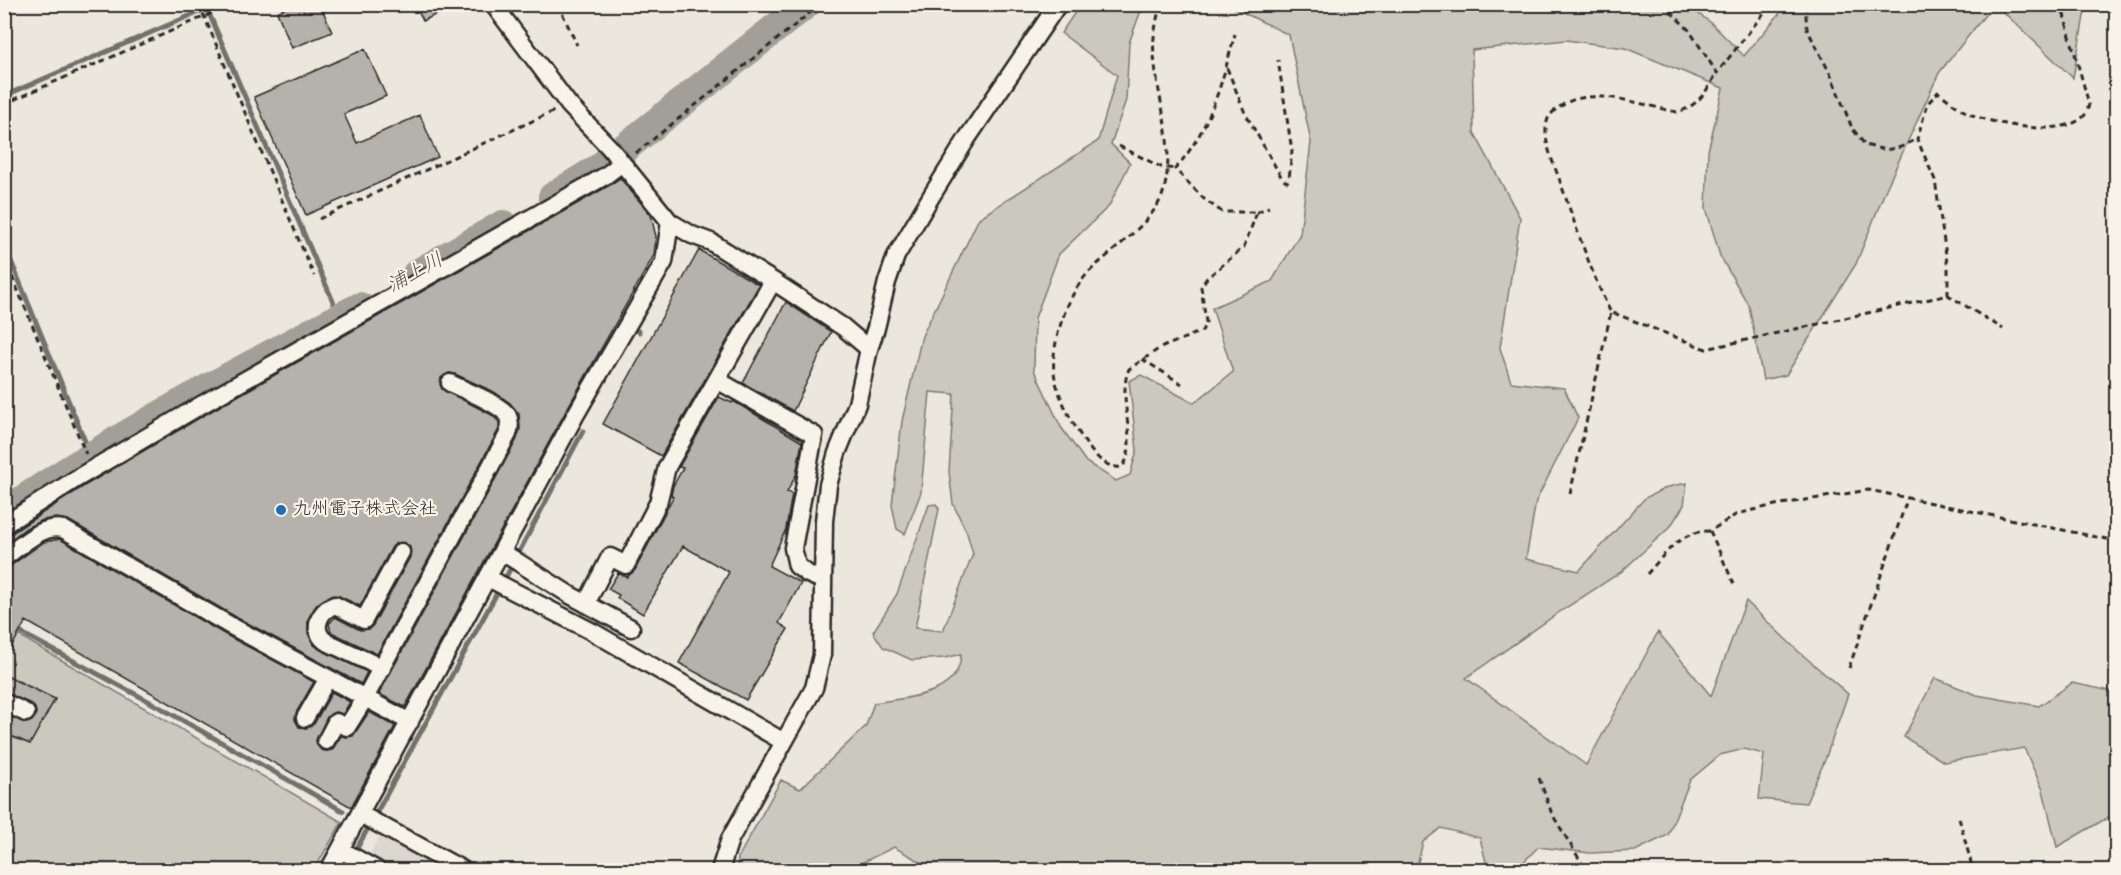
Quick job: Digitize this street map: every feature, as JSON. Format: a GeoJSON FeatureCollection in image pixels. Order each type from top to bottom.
{"type":"FeatureCollection","features":[{"type":"Feature","properties":{"kind":"street"},"geometry":{"type":"LineString","coordinates":[[493,4],[569,105],[617,157],[670,222],[692,236],[711,242],[773,281],[843,327],[868,349]]}},
{"type":"Feature","properties":{"kind":"street"},"geometry":{"type":"LineString","coordinates":[[720,870],[730,839],[808,701],[819,671],[822,655],[824,521],[828,485],[837,453],[857,404],[868,349],[896,256],[968,137],[1058,4]]}},
{"type":"Feature","properties":{"kind":"street"},"geometry":{"type":"LineString","coordinates":[[4,525],[79,477],[194,409],[605,176],[617,157]]}},
{"type":"Feature","properties":{"kind":"street"},"geometry":{"type":"LineString","coordinates":[[329,870],[369,820],[410,722],[510,558],[576,414],[664,262],[670,222]]}},
{"type":"Feature","properties":{"kind":"street"},"geometry":{"type":"LineString","coordinates":[[586,604],[610,557],[626,565],[658,503],[667,467],[773,281]]}},
{"type":"Feature","properties":{"kind":"street"},"geometry":{"type":"LineString","coordinates":[[717,380],[814,435],[794,548],[797,566],[822,580]]}},
{"type":"Feature","properties":{"kind":"street"},"geometry":{"type":"LineString","coordinates":[[326,741],[336,722],[347,727],[365,698],[508,434],[510,425],[507,415],[498,407],[450,383]]}},
{"type":"Feature","properties":{"kind":"street"},"geometry":{"type":"LineString","coordinates":[[4,558],[46,529],[63,530],[231,626],[410,722]]}},
{"type":"Feature","properties":{"kind":"street"},"geometry":{"type":"LineString","coordinates":[[382,668],[325,641],[316,629],[327,608],[335,605],[364,620],[402,552]]}},
{"type":"Feature","properties":{"kind":"street"},"geometry":{"type":"LineString","coordinates":[[510,558],[631,628]]}},
{"type":"Feature","properties":{"kind":"street"},"geometry":{"type":"LineString","coordinates":[[497,582],[593,632],[784,742]]}},
{"type":"Feature","properties":{"kind":"street"},"geometry":{"type":"LineString","coordinates":[[305,718],[328,678]]}},
{"type":"Feature","properties":{"kind":"street"},"geometry":{"type":"LineString","coordinates":[[4,702],[26,713]]}},
{"type":"Feature","properties":{"kind":"street"},"geometry":{"type":"LineString","coordinates":[[369,820],[463,870]]}},
{"type":"Feature","properties":{"kind":"street"},"geometry":{"type":"LineString","coordinates":[[344,851],[370,866]]}},
{"type":"Feature","properties":{"kind":"path"},"geometry":{"type":"LineString","coordinates":[[4,104],[233,4]]}},
{"type":"Feature","properties":{"kind":"path"},"geometry":{"type":"LineString","coordinates":[[558,4],[578,45]]}},
{"type":"Feature","properties":{"kind":"path"},"geometry":{"type":"LineString","coordinates":[[617,157],[821,4]]}},
{"type":"Feature","properties":{"kind":"path"},"geometry":{"type":"LineString","coordinates":[[1160,4],[1153,52],[1168,134],[1167,168],[1163,194],[1157,207],[1148,217],[1087,274],[1074,291],[1062,324],[1053,361],[1055,378],[1062,398],[1080,435],[1098,459],[1117,468],[1122,467],[1126,462],[1129,438],[1124,394],[1126,375],[1134,364],[1160,348],[1202,331],[1206,322],[1201,287],[1206,279],[1244,247],[1257,212]]}},
{"type":"Feature","properties":{"kind":"path"},"geometry":{"type":"LineString","coordinates":[[1663,4],[1689,30],[1717,73]]}},
{"type":"Feature","properties":{"kind":"path"},"geometry":{"type":"LineString","coordinates":[[1570,494],[1611,312],[1593,276],[1556,169],[1546,133],[1547,120],[1554,111],[1567,102],[1583,98],[1603,97],[1677,112],[1686,110],[1704,95],[1717,73],[1771,4]]}},
{"type":"Feature","properties":{"kind":"path"},"geometry":{"type":"LineString","coordinates":[[1805,4],[1806,29],[1831,75],[1852,128],[1865,145],[1885,150],[1901,147],[1917,139]]}},
{"type":"Feature","properties":{"kind":"path"},"geometry":{"type":"LineString","coordinates":[[1948,295],[1948,269],[1935,180],[1917,139],[1928,103],[1938,92],[1971,114],[2014,126],[2045,128],[2075,123],[2086,115],[2089,104],[2061,4]]}},
{"type":"Feature","properties":{"kind":"path"},"geometry":{"type":"LineString","coordinates":[[200,5],[314,276]]}},
{"type":"Feature","properties":{"kind":"path"},"geometry":{"type":"LineString","coordinates":[[1175,169],[1189,153],[1213,111],[1235,34]]}},
{"type":"Feature","properties":{"kind":"path"},"geometry":{"type":"LineString","coordinates":[[1226,67],[1245,112],[1283,180],[1287,182],[1292,151],[1278,60]]}},
{"type":"Feature","properties":{"kind":"path"},"geometry":{"type":"LineString","coordinates":[[319,219],[569,105]]}},
{"type":"Feature","properties":{"kind":"path"},"geometry":{"type":"LineString","coordinates":[[1119,146],[1161,167],[1175,169],[1204,199],[1222,212],[1257,212],[1269,207]]}},
{"type":"Feature","properties":{"kind":"path"},"geometry":{"type":"LineString","coordinates":[[4,258],[85,452]]}},
{"type":"Feature","properties":{"kind":"path"},"geometry":{"type":"LineString","coordinates":[[1611,312],[1706,349],[1948,295],[2003,329]]}},
{"type":"Feature","properties":{"kind":"path"},"geometry":{"type":"LineString","coordinates":[[1142,359],[1182,384]]}},
{"type":"Feature","properties":{"kind":"path"},"geometry":{"type":"LineString","coordinates":[[1647,574],[1680,538],[1698,531],[1710,531],[1737,514],[1774,505],[1869,490],[2116,541]]}},
{"type":"Feature","properties":{"kind":"path"},"geometry":{"type":"LineString","coordinates":[[1849,668],[1908,497]]}},
{"type":"Feature","properties":{"kind":"path"},"geometry":{"type":"LineString","coordinates":[[1710,531],[1734,584]]}},
{"type":"Feature","properties":{"kind":"path"},"geometry":{"type":"LineString","coordinates":[[1539,778],[1552,814],[1586,870]]}},
{"type":"Feature","properties":{"kind":"path"},"geometry":{"type":"LineString","coordinates":[[1959,818],[1973,870]]}},
{"type":"Feature","properties":{"kind":"shaded area"},"geometry":{"type":"Polygon","coordinates":[[[1080,5],[1143,5],[1129,43],[1126,100],[1111,144],[1130,163],[1109,206],[1059,254],[1035,318],[1034,370],[1061,427],[1086,462],[1116,481],[1130,475],[1137,450],[1129,381],[1141,375],[1194,403],[1233,372],[1212,308],[1272,281],[1300,234],[1311,142],[1289,35],[1228,5],[1686,5],[1710,22],[1744,56],[1780,13],[1783,5],[1993,5],[1939,73],[1886,189],[1856,264],[1786,375],[1763,380],[1749,306],[1720,256],[1706,208],[1708,151],[1723,88],[1625,48],[1566,40],[1472,50],[1474,132],[1520,218],[1500,348],[1511,382],[1564,388],[1578,418],[1536,501],[1526,559],[1579,571],[1645,498],[1668,487],[1687,483],[1684,505],[1670,527],[1621,572],[1466,678],[1586,765],[1658,632],[1711,696],[1746,601],[1798,651],[1848,694],[1825,760],[1806,803],[1759,799],[1764,754],[1744,749],[1720,755],[1690,780],[1668,835],[1635,851],[1590,853],[1538,847],[1516,870],[1488,870],[1480,838],[1441,828],[1423,842],[1416,870],[935,870],[894,847],[847,870],[737,870],[738,858],[781,780],[800,789],[866,726],[874,703],[915,696],[941,687],[951,679],[958,668],[961,654],[945,658],[912,660],[883,647],[873,632],[897,594],[929,505],[936,504],[939,509],[915,628],[943,631],[973,554],[967,533],[953,504],[949,472],[954,394],[930,392],[921,492],[905,534],[897,529],[892,505],[902,421],[922,336],[979,218],[1098,141],[1117,75],[1061,33],[1080,5]]]}},
{"type":"Feature","properties":{"kind":"shaded area"},"geometry":{"type":"Polygon","coordinates":[[[1996,5],[2086,5],[2073,78],[1996,5]]]}},
{"type":"Feature","properties":{"kind":"shaded area"},"geometry":{"type":"Polygon","coordinates":[[[18,635],[342,822],[314,870],[5,870],[4,734],[30,744],[55,699],[5,674],[5,660],[18,635]]]}},
{"type":"Feature","properties":{"kind":"shaded area"},"geometry":{"type":"Polygon","coordinates":[[[1935,678],[1977,695],[2039,706],[2072,683],[2116,692],[2116,819],[2112,815],[2057,847],[2043,790],[2024,748],[1944,762],[1904,737],[1935,678]]]}},
{"type":"Feature","properties":{"kind":"shaded area"},"geometry":{"type":"Polygon","coordinates":[[[379,837],[445,870],[357,870],[343,864],[354,846],[370,854],[379,837]]]}},
{"type":"Feature","properties":{"kind":"building"},"geometry":{"type":"Polygon","coordinates":[[[294,4],[320,4],[332,32],[292,48],[277,12],[294,4]]]}},
{"type":"Feature","properties":{"kind":"building"},"geometry":{"type":"Polygon","coordinates":[[[415,4],[457,4],[423,21],[415,4]]]}},
{"type":"Feature","properties":{"kind":"building"},"geometry":{"type":"Polygon","coordinates":[[[365,49],[386,96],[344,114],[357,143],[420,115],[438,157],[306,215],[254,97],[365,49]]]}},
{"type":"Feature","properties":{"kind":"building","name":"九州電子株式会社"},"geometry":{"type":"Polygon","coordinates":[[[620,178],[651,215],[656,237],[654,255],[567,409],[405,707],[379,694],[517,439],[520,429],[519,414],[510,403],[494,392],[455,374],[449,373],[441,378],[442,389],[492,415],[499,422],[499,429],[377,654],[331,632],[329,624],[335,617],[360,630],[369,629],[373,625],[410,557],[410,547],[405,543],[396,543],[392,547],[360,606],[339,596],[331,595],[317,604],[308,619],[308,633],[313,644],[367,672],[361,684],[236,617],[68,520],[56,518],[43,520],[26,528],[4,545],[4,538],[84,486],[620,178]]]}},
{"type":"Feature","properties":{"kind":"building"},"geometry":{"type":"Polygon","coordinates":[[[699,250],[759,285],[661,456],[603,424],[699,250]]]}},
{"type":"Feature","properties":{"kind":"building"},"geometry":{"type":"Polygon","coordinates":[[[786,302],[831,332],[793,411],[743,383],[786,302]]]}},
{"type":"Feature","properties":{"kind":"building"},"geometry":{"type":"Polygon","coordinates":[[[719,397],[732,403],[733,401],[802,442],[796,475],[787,492],[792,494],[786,529],[769,566],[801,583],[779,623],[788,629],[746,700],[679,663],[729,572],[683,546],[643,614],[617,598],[619,595],[608,589],[618,573],[627,577],[635,570],[673,497],[671,495],[673,486],[683,468],[679,467],[719,397]]]}},
{"type":"Feature","properties":{"kind":"building"},"geometry":{"type":"Polygon","coordinates":[[[60,539],[226,635],[314,682],[296,713],[295,719],[299,727],[306,728],[314,724],[332,692],[350,702],[343,714],[335,712],[327,717],[316,741],[321,750],[332,750],[341,736],[353,736],[369,712],[395,726],[351,807],[26,621],[4,660],[4,568],[44,542],[60,539]]]}},
{"type":"Feature","properties":{"kind":"building"},"geometry":{"type":"Polygon","coordinates":[[[4,675],[55,699],[30,744],[4,733],[4,714],[26,723],[32,721],[36,713],[31,704],[4,692],[4,675]]]}},
{"type":"Feature","properties":{"kind":"waterway"},"geometry":{"type":"LineString","coordinates":[[205,4],[335,306]]}},
{"type":"Feature","properties":{"kind":"waterway"},"geometry":{"type":"LineString","coordinates":[[4,96],[217,4]]}},
{"type":"Feature","properties":{"kind":"waterway","name":"浦上川"},"geometry":{"type":"LineString","coordinates":[[553,197],[598,169],[806,4]]}},
{"type":"Feature","properties":{"kind":"waterway","name":"浦上川"},"geometry":{"type":"LineString","coordinates":[[417,274],[503,225]]}},
{"type":"Feature","properties":{"kind":"waterway"},"geometry":{"type":"LineString","coordinates":[[4,244],[91,456]]}},
{"type":"Feature","properties":{"kind":"waterway","name":"浦上川"},"geometry":{"type":"LineString","coordinates":[[4,513],[134,430],[360,307]]}},
{"type":"Feature","properties":{"kind":"waterway"},"geometry":{"type":"LineString","coordinates":[[184,403],[209,418]]}},
{"type":"Feature","properties":{"kind":"waterway"},"geometry":{"type":"LineString","coordinates":[[345,870],[583,431]]}},
{"type":"Feature","properties":{"kind":"waterway"},"geometry":{"type":"LineString","coordinates":[[14,629],[152,703],[343,811]]}},
{"type":"Feature","properties":{"kind":"place","name":"九州電子株式会社"},"geometry":{"type":"Point","coordinates":[281,510]}}]}
